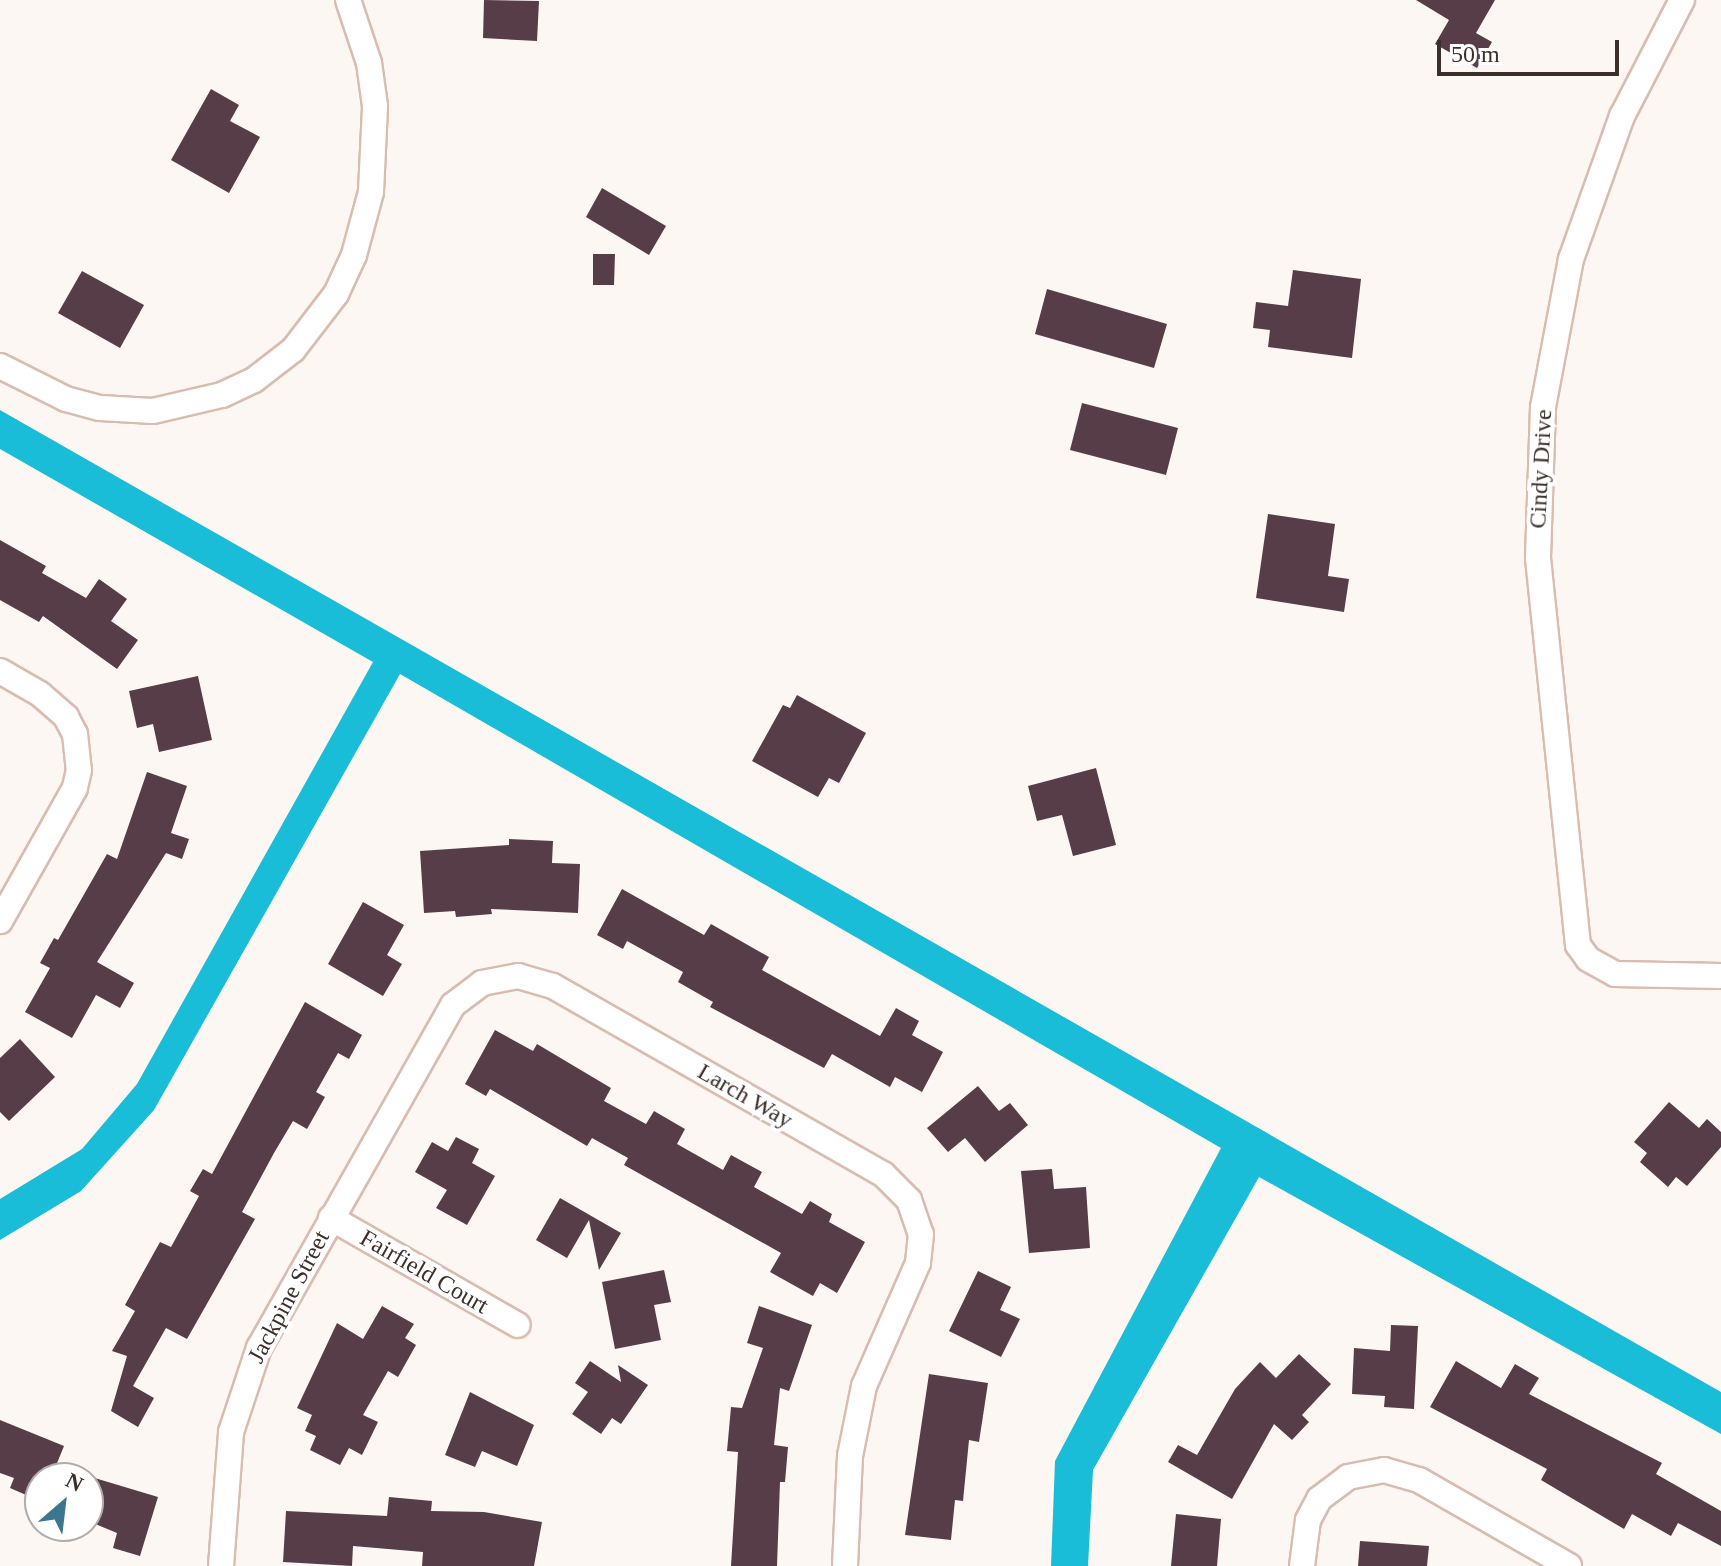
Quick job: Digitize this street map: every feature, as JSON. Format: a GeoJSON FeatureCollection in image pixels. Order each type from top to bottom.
{"type":"FeatureCollection","features":[{"type":"Feature","properties":{"kind":"street"},"geometry":{"type":"LineString","coordinates":[[0,366],[66,399],[100,408],[153,411],[206,401],[254,380],[293,350],[336,294],[354,255],[367,214],[376,149],[369,63],[348,0]]}},
{"type":"Feature","properties":{"kind":"street","name":"Cindy Drive"},"geometry":{"type":"LineString","coordinates":[[1682,0],[1622,116],[1594,186],[1557,323],[1543,407],[1538,482],[1542,614],[1574,928],[1588,959],[1615,974],[1721,976]]}},
{"type":"Feature","properties":{"kind":"street"},"geometry":{"type":"LineString","coordinates":[[0,671],[54,704],[75,734],[79,752],[75,788],[0,921]]}},
{"type":"Feature","properties":{"kind":"street","name":"Larch Way"},"geometry":{"type":"LineString","coordinates":[[331,1218],[453,1005],[482,983],[500,977],[536,979],[553,986],[883,1174],[898,1185],[917,1216],[918,1263],[864,1386],[850,1456],[845,1566]]}},
{"type":"Feature","properties":{"kind":"street","name":"Fairfield Court"},"geometry":{"type":"LineString","coordinates":[[331,1218],[518,1325]]}},
{"type":"Feature","properties":{"kind":"street","name":"Jackpine Street"},"geometry":{"type":"LineString","coordinates":[[221,1566],[226,1467],[246,1381],[331,1218]]}},
{"type":"Feature","properties":{"kind":"street"},"geometry":{"type":"LineString","coordinates":[[1302,1566],[1308,1520],[1319,1499],[1348,1477],[1384,1470],[1419,1480],[1569,1566]]}},
{"type":"Feature","properties":{"kind":"water"},"geometry":{"type":"Polygon","coordinates":[[[0,410],[1721,1392],[1721,1434],[1259,1177],[1093,1470],[1088,1566],[1051,1566],[1055,1461],[1221,1148],[400,674],[154,1110],[81,1191],[0,1240],[0,1199],[82,1149],[137,1084],[373,662],[0,449],[0,410]]]}},
{"type":"Feature","properties":{"kind":"building"},"geometry":{"type":"Polygon","coordinates":[[[484,0],[539,1],[537,41],[483,38],[484,0]]]}},
{"type":"Feature","properties":{"kind":"building"},"geometry":{"type":"Polygon","coordinates":[[[1416,0],[1495,0],[1476,33],[1492,42],[1477,68],[1435,44],[1449,20],[1416,0]]]}},
{"type":"Feature","properties":{"kind":"building"},"geometry":{"type":"Polygon","coordinates":[[[211,89],[239,105],[230,121],[260,137],[229,193],[171,160],[211,89]]]}},
{"type":"Feature","properties":{"kind":"building"},"geometry":{"type":"Polygon","coordinates":[[[602,188],[666,226],[649,255],[586,217],[602,188]]]}},
{"type":"Feature","properties":{"kind":"building"},"geometry":{"type":"Polygon","coordinates":[[[593,254],[615,254],[614,285],[593,285],[593,254]]]}},
{"type":"Feature","properties":{"kind":"building"},"geometry":{"type":"Polygon","coordinates":[[[1293,270],[1361,279],[1352,358],[1268,347],[1270,330],[1253,328],[1256,302],[1288,306],[1293,270]]]}},
{"type":"Feature","properties":{"kind":"building"},"geometry":{"type":"Polygon","coordinates":[[[82,271],[144,305],[120,348],[58,313],[82,271]]]}},
{"type":"Feature","properties":{"kind":"building"},"geometry":{"type":"Polygon","coordinates":[[[1047,289],[1167,324],[1154,368],[1035,334],[1047,289]]]}},
{"type":"Feature","properties":{"kind":"building"},"geometry":{"type":"Polygon","coordinates":[[[1082,403],[1178,428],[1166,475],[1070,450],[1082,403]]]}},
{"type":"Feature","properties":{"kind":"building"},"geometry":{"type":"Polygon","coordinates":[[[1268,514],[1335,524],[1328,576],[1349,579],[1344,612],[1256,598],[1268,514]]]}},
{"type":"Feature","properties":{"kind":"building"},"geometry":{"type":"Polygon","coordinates":[[[0,540],[46,566],[42,573],[86,598],[99,579],[127,599],[111,621],[138,640],[117,669],[43,616],[39,622],[0,600],[0,540]]]}},
{"type":"Feature","properties":{"kind":"building"},"geometry":{"type":"Polygon","coordinates":[[[198,676],[212,740],[159,752],[153,724],[137,728],[129,691],[198,676]]]}},
{"type":"Feature","properties":{"kind":"building"},"geometry":{"type":"Polygon","coordinates":[[[797,695],[866,733],[839,783],[829,778],[818,797],[752,761],[783,705],[790,708],[797,695]]]}},
{"type":"Feature","properties":{"kind":"building"},"geometry":{"type":"Polygon","coordinates":[[[1096,768],[1116,845],[1073,856],[1062,815],[1037,821],[1028,786],[1096,768]]]}},
{"type":"Feature","properties":{"kind":"building"},"geometry":{"type":"Polygon","coordinates":[[[147,772],[187,786],[171,833],[189,839],[182,859],[166,853],[97,962],[134,983],[120,1008],[96,995],[72,1038],[25,1012],[50,968],[40,963],[54,938],[58,940],[107,854],[117,859],[147,772]]]}},
{"type":"Feature","properties":{"kind":"building"},"geometry":{"type":"Polygon","coordinates":[[[509,839],[553,841],[552,863],[580,864],[578,913],[491,909],[492,914],[456,917],[455,911],[424,913],[420,851],[509,845],[509,839]]]}},
{"type":"Feature","properties":{"kind":"building"},"geometry":{"type":"Polygon","coordinates":[[[622,889],[704,935],[711,924],[769,957],[762,970],[880,1036],[896,1008],[919,1021],[912,1035],[943,1052],[922,1092],[895,1077],[890,1087],[832,1054],[824,1068],[710,1007],[713,1002],[678,982],[683,972],[627,941],[623,949],[597,935],[622,889]]]}},
{"type":"Feature","properties":{"kind":"building"},"geometry":{"type":"Polygon","coordinates":[[[363,902],[404,925],[387,955],[402,964],[383,996],[328,964],[363,902]]]}},
{"type":"Feature","properties":{"kind":"building"},"geometry":{"type":"Polygon","coordinates":[[[305,1002],[362,1035],[349,1059],[338,1053],[316,1092],[325,1097],[307,1129],[293,1121],[274,1153],[242,1212],[255,1219],[187,1339],[166,1328],[133,1386],[154,1398],[138,1427],[111,1411],[127,1356],[112,1351],[135,1311],[125,1305],[160,1242],[171,1247],[199,1196],[190,1191],[203,1169],[212,1174],[305,1002]]]}},
{"type":"Feature","properties":{"kind":"building"},"geometry":{"type":"Polygon","coordinates":[[[495,1030],[533,1051],[537,1044],[611,1088],[604,1101],[646,1124],[654,1111],[685,1129],[677,1144],[723,1170],[731,1155],[762,1172],[754,1187],[802,1214],[810,1201],[832,1214],[829,1222],[865,1242],[837,1293],[820,1283],[813,1296],[770,1272],[781,1253],[624,1165],[628,1158],[592,1138],[587,1146],[490,1089],[486,1096],[465,1084],[495,1030]]]}},
{"type":"Feature","properties":{"kind":"building"},"geometry":{"type":"Polygon","coordinates":[[[20,1039],[55,1077],[9,1121],[0,1112],[0,1058],[20,1039]]]}},
{"type":"Feature","properties":{"kind":"building"},"geometry":{"type":"Polygon","coordinates":[[[978,1086],[999,1111],[1010,1103],[1028,1125],[985,1162],[965,1138],[948,1152],[927,1128],[978,1086]]]}},
{"type":"Feature","properties":{"kind":"building"},"geometry":{"type":"Polygon","coordinates":[[[1669,1102],[1699,1128],[1707,1119],[1721,1132],[1721,1147],[1687,1186],[1676,1177],[1668,1187],[1640,1162],[1647,1153],[1634,1142],[1669,1102]]]}},
{"type":"Feature","properties":{"kind":"building"},"geometry":{"type":"Polygon","coordinates":[[[456,1137],[479,1149],[472,1163],[495,1176],[467,1225],[436,1208],[447,1190],[415,1172],[432,1142],[448,1151],[456,1137]]]}},
{"type":"Feature","properties":{"kind":"building"},"geometry":{"type":"Polygon","coordinates":[[[1052,1169],[1054,1189],[1086,1187],[1090,1248],[1029,1253],[1021,1171],[1052,1169]]]}},
{"type":"Feature","properties":{"kind":"building"},"geometry":{"type":"Polygon","coordinates":[[[560,1198],[621,1233],[599,1270],[589,1220],[567,1258],[536,1240],[560,1198]]]}},
{"type":"Feature","properties":{"kind":"building"},"geometry":{"type":"Polygon","coordinates":[[[664,1270],[671,1302],[654,1305],[661,1340],[615,1349],[602,1282],[664,1270]]]}},
{"type":"Feature","properties":{"kind":"building"},"geometry":{"type":"Polygon","coordinates":[[[978,1271],[1011,1287],[1000,1310],[1020,1319],[1001,1357],[949,1331],[978,1271]]]}},
{"type":"Feature","properties":{"kind":"building"},"geometry":{"type":"Polygon","coordinates":[[[382,1306],[414,1324],[405,1338],[416,1345],[398,1377],[388,1371],[363,1415],[378,1422],[362,1455],[349,1448],[340,1465],[310,1450],[316,1436],[305,1431],[312,1415],[297,1408],[337,1323],[363,1339],[382,1306]]]}},
{"type":"Feature","properties":{"kind":"building"},"geometry":{"type":"Polygon","coordinates":[[[759,1306],[812,1325],[789,1391],[780,1388],[774,1445],[788,1447],[785,1482],[780,1482],[777,1566],[731,1566],[738,1452],[727,1451],[731,1407],[742,1408],[763,1348],[747,1343],[759,1306]]]}},
{"type":"Feature","properties":{"kind":"building"},"geometry":{"type":"Polygon","coordinates":[[[1391,1325],[1418,1326],[1414,1409],[1384,1407],[1385,1396],[1352,1394],[1354,1348],[1390,1351],[1391,1325]]]}},
{"type":"Feature","properties":{"kind":"building"},"geometry":{"type":"Polygon","coordinates":[[[1299,1354],[1331,1384],[1302,1415],[1309,1422],[1292,1440],[1274,1424],[1232,1499],[1168,1462],[1178,1445],[1197,1455],[1235,1389],[1260,1362],[1276,1378],[1299,1354]]]}},
{"type":"Feature","properties":{"kind":"building"},"geometry":{"type":"Polygon","coordinates":[[[590,1361],[621,1382],[618,1365],[648,1385],[621,1424],[612,1418],[601,1434],[572,1414],[588,1392],[575,1383],[590,1361]]]}},
{"type":"Feature","properties":{"kind":"building"},"geometry":{"type":"Polygon","coordinates":[[[1456,1361],[1501,1388],[1515,1364],[1539,1378],[1529,1394],[1662,1463],[1656,1474],[1721,1511],[1721,1546],[1678,1523],[1671,1536],[1632,1514],[1624,1529],[1541,1480],[1547,1469],[1430,1407],[1456,1361]]]}},
{"type":"Feature","properties":{"kind":"building"},"geometry":{"type":"Polygon","coordinates":[[[929,1374],[988,1383],[979,1442],[969,1440],[963,1501],[955,1500],[951,1540],[905,1535],[929,1374]]]}},
{"type":"Feature","properties":{"kind":"building"},"geometry":{"type":"Polygon","coordinates":[[[470,1392],[534,1425],[517,1466],[482,1451],[475,1467],[445,1455],[470,1392]]]}},
{"type":"Feature","properties":{"kind":"building"},"geometry":{"type":"Polygon","coordinates":[[[0,1420],[64,1446],[58,1462],[24,1462],[24,1494],[10,1488],[14,1478],[0,1473],[0,1420]]]}},
{"type":"Feature","properties":{"kind":"building"},"geometry":{"type":"Polygon","coordinates":[[[104,1481],[158,1497],[140,1556],[113,1548],[117,1533],[104,1528],[104,1481]]]}},
{"type":"Feature","properties":{"kind":"building"},"geometry":{"type":"Polygon","coordinates":[[[389,1497],[432,1501],[431,1511],[484,1512],[542,1522],[534,1566],[422,1566],[423,1552],[353,1546],[352,1566],[283,1562],[286,1511],[387,1516],[389,1497]]]}},
{"type":"Feature","properties":{"kind":"building"},"geometry":{"type":"Polygon","coordinates":[[[1176,1514],[1221,1519],[1217,1566],[1171,1566],[1176,1514]]]}},
{"type":"Feature","properties":{"kind":"building"},"geometry":{"type":"Polygon","coordinates":[[[1360,1541],[1429,1546],[1427,1566],[1358,1566],[1360,1541]]]}}]}
